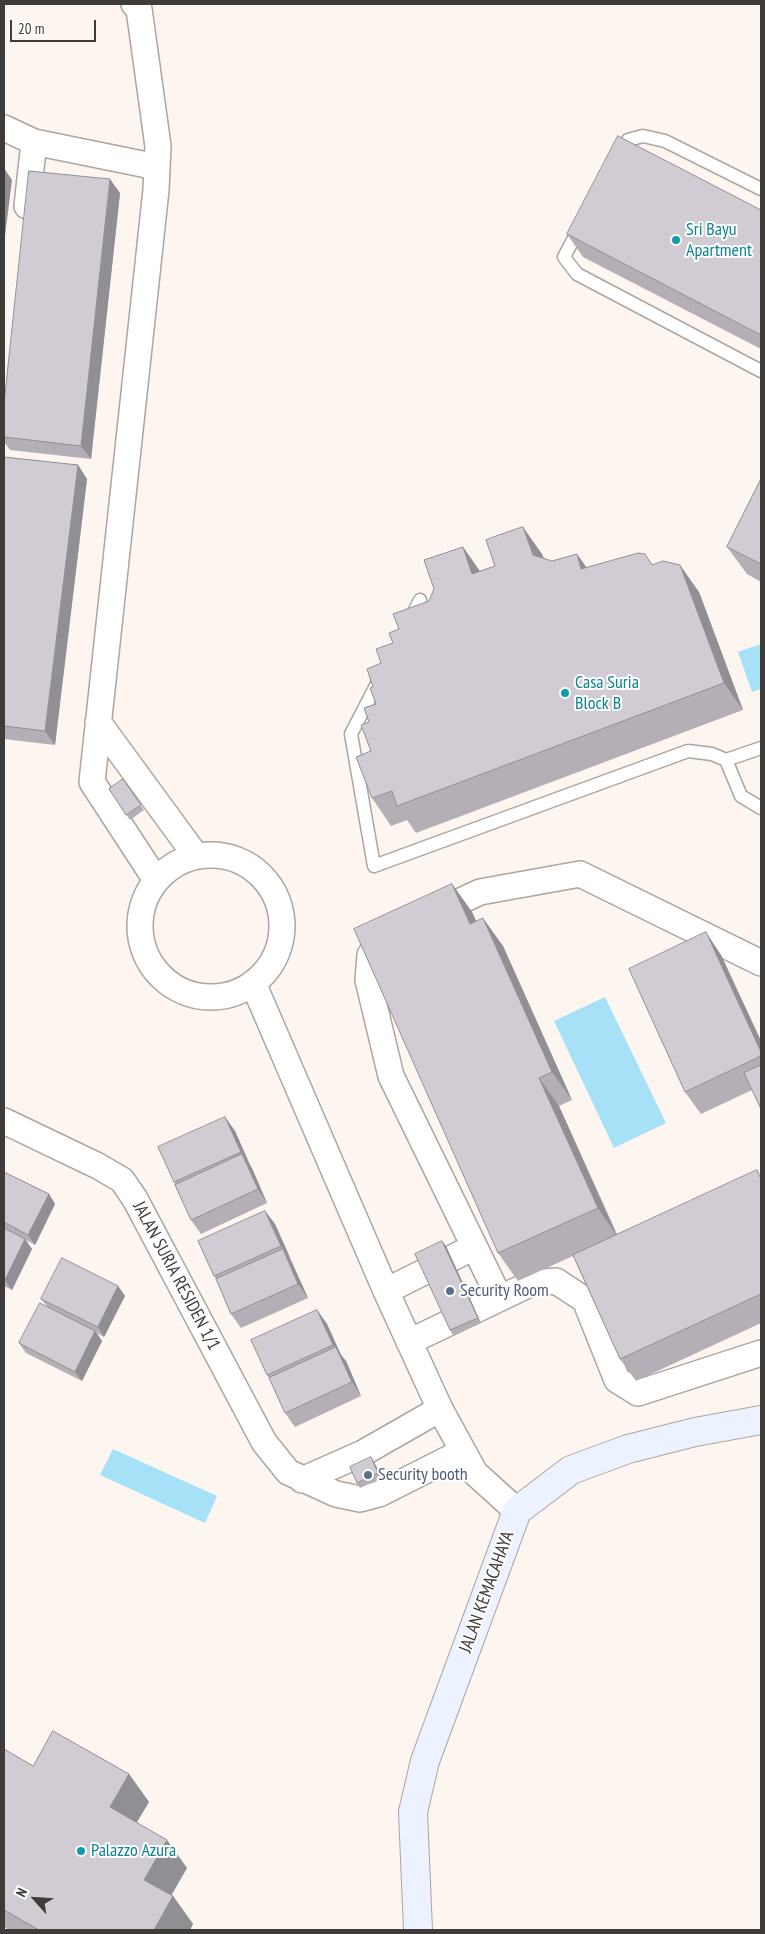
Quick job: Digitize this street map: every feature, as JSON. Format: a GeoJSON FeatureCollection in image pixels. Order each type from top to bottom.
{"type":"FeatureCollection","features":[{"type":"Feature","properties":{"kind":"street"},"geometry":{"type":"LineString","coordinates":[[134,4],[139,9],[158,146],[157,166],[92,782],[156,880]]}},
{"type":"Feature","properties":{"kind":"street"},"geometry":{"type":"LineString","coordinates":[[4,128],[34,142],[157,166]]}},
{"type":"Feature","properties":{"kind":"street"},"geometry":{"type":"LineString","coordinates":[[24,229],[34,142]]}},
{"type":"Feature","properties":{"kind":"street"},"geometry":{"type":"LineString","coordinates":[[98,722],[196,856]]}},
{"type":"Feature","properties":{"kind":"street"},"geometry":{"type":"LineString","coordinates":[[220,855],[243,862],[263,876],[276,896],[282,920],[280,944],[270,966],[253,983],[233,994],[210,998],[187,994],[168,983],[152,966],[142,946],[140,922],[144,900],[156,880],[174,865],[196,856],[220,855]]}},
{"type":"Feature","properties":{"kind":"street"},"geometry":{"type":"LineString","coordinates":[[499,1297],[391,1076],[368,980],[370,955],[381,938],[480,892],[580,874],[761,963]]}},
{"type":"Feature","properties":{"kind":"street"},"geometry":{"type":"LineString","coordinates":[[253,983],[386,1291],[440,1410],[475,1473],[517,1511]]}},
{"type":"Feature","properties":{"kind":"street","name":"JALAN SURIA RESIDEN 1/1"},"geometry":{"type":"LineString","coordinates":[[4,1121],[98,1166],[122,1180],[136,1198],[264,1442],[288,1472],[336,1494],[360,1499],[379,1494],[462,1452]]}},
{"type":"Feature","properties":{"kind":"street"},"geometry":{"type":"LineString","coordinates":[[386,1291],[474,1247]]}},
{"type":"Feature","properties":{"kind":"street"},"geometry":{"type":"LineString","coordinates":[[409,1342],[499,1297],[532,1283],[556,1281],[585,1300],[617,1380],[638,1393],[761,1353]]}},
{"type":"Feature","properties":{"kind":"street"},"geometry":{"type":"LineString","coordinates":[[302,1480],[362,1453],[440,1410]]}},
{"type":"Feature","properties":{"kind":"street","name":"JALAN KEMACAHAYA"},"geometry":{"type":"LineString","coordinates":[[418,1930],[413,1812],[425,1761],[517,1511],[571,1470],[620,1452],[695,1432],[761,1420]]}},
{"type":"Feature","properties":{"kind":"lane"},"geometry":{"type":"LineString","coordinates":[[614,166],[628,140],[643,136],[665,141],[761,189]]}},
{"type":"Feature","properties":{"kind":"lane"},"geometry":{"type":"LineString","coordinates":[[587,216],[564,257],[577,274],[761,371]]}},
{"type":"Feature","properties":{"kind":"lane"},"geometry":{"type":"LineString","coordinates":[[403,633],[420,600]]}},
{"type":"Feature","properties":{"kind":"lane"},"geometry":{"type":"LineString","coordinates":[[385,667],[350,734],[374,866],[688,751],[712,754],[726,760],[761,748]]}},
{"type":"Feature","properties":{"kind":"lane"},"geometry":{"type":"LineString","coordinates":[[726,760],[740,796],[761,808]]}},
{"type":"Feature","properties":{"kind":"water"},"geometry":{"type":"Polygon","coordinates":[[[761,644],[761,689],[752,692],[738,652],[761,644]]]}},
{"type":"Feature","properties":{"kind":"water"},"geometry":{"type":"Polygon","coordinates":[[[605,997],[666,1123],[614,1148],[554,1021],[605,997]]]}},
{"type":"Feature","properties":{"kind":"water"},"geometry":{"type":"Polygon","coordinates":[[[113,1449],[217,1496],[205,1523],[100,1475],[113,1449]]]}},
{"type":"Feature","properties":{"kind":"building","name":"Sri Bayu Apartment"},"geometry":{"type":"Polygon","coordinates":[[[618,136],[761,210],[761,335],[567,234],[618,136]]]}},
{"type":"Feature","properties":{"kind":"building"},"geometry":{"type":"Polygon","coordinates":[[[29,171],[110,179],[81,446],[4,437],[4,404],[29,171]]]}},
{"type":"Feature","properties":{"kind":"building"},"geometry":{"type":"Polygon","coordinates":[[[4,457],[78,465],[45,731],[4,726],[4,457]]]}},
{"type":"Feature","properties":{"kind":"building"},"geometry":{"type":"Polygon","coordinates":[[[761,479],[761,564],[727,547],[761,479]]]}},
{"type":"Feature","properties":{"kind":"building","name":"Casa Suria Block B"},"geometry":{"type":"Polygon","coordinates":[[[523,527],[533,555],[552,561],[577,554],[581,569],[638,553],[645,554],[652,565],[663,561],[680,565],[724,683],[397,806],[392,791],[372,798],[356,757],[371,751],[361,725],[369,722],[364,708],[376,704],[370,688],[373,687],[367,669],[381,663],[376,649],[393,643],[389,633],[399,629],[393,614],[429,601],[434,589],[424,560],[463,547],[472,574],[495,566],[486,540],[523,527]]]}},
{"type":"Feature","properties":{"kind":"building"},"geometry":{"type":"Polygon","coordinates":[[[123,779],[141,805],[126,815],[109,789],[123,779]]]}},
{"type":"Feature","properties":{"kind":"building"},"geometry":{"type":"Polygon","coordinates":[[[452,884],[470,924],[483,918],[552,1072],[539,1078],[598,1208],[498,1253],[354,929],[452,884]]]}},
{"type":"Feature","properties":{"kind":"building"},"geometry":{"type":"Polygon","coordinates":[[[706,932],[761,1052],[761,1056],[685,1092],[629,969],[706,932]]]}},
{"type":"Feature","properties":{"kind":"building"},"geometry":{"type":"Polygon","coordinates":[[[761,1065],[761,1109],[744,1073],[761,1065]]]}},
{"type":"Feature","properties":{"kind":"building"},"geometry":{"type":"Polygon","coordinates":[[[225,1117],[241,1152],[174,1182],[158,1147],[225,1117]]]}},
{"type":"Feature","properties":{"kind":"building"},"geometry":{"type":"Polygon","coordinates":[[[242,1154],[258,1189],[191,1220],[175,1185],[242,1154]]]}},
{"type":"Feature","properties":{"kind":"building"},"geometry":{"type":"Polygon","coordinates":[[[757,1170],[761,1179],[761,1294],[620,1359],[573,1255],[757,1170]]]}},
{"type":"Feature","properties":{"kind":"building"},"geometry":{"type":"Polygon","coordinates":[[[4,1172],[49,1194],[28,1235],[4,1222],[4,1172]]]}},
{"type":"Feature","properties":{"kind":"building"},"geometry":{"type":"Polygon","coordinates":[[[265,1211],[281,1246],[214,1276],[198,1241],[265,1211]]]}},
{"type":"Feature","properties":{"kind":"building"},"geometry":{"type":"Polygon","coordinates":[[[4,1228],[25,1239],[5,1280],[4,1279],[4,1228]]]}},
{"type":"Feature","properties":{"kind":"building","name":"Security Room"},"geometry":{"type":"Polygon","coordinates":[[[442,1241],[478,1318],[450,1330],[415,1254],[442,1241]]]}},
{"type":"Feature","properties":{"kind":"building"},"geometry":{"type":"Polygon","coordinates":[[[283,1249],[298,1284],[231,1314],[216,1279],[283,1249]]]}},
{"type":"Feature","properties":{"kind":"building"},"geometry":{"type":"Polygon","coordinates":[[[62,1258],[118,1286],[98,1327],[41,1299],[62,1258]]]}},
{"type":"Feature","properties":{"kind":"building"},"geometry":{"type":"Polygon","coordinates":[[[40,1303],[95,1331],[75,1372],[19,1343],[40,1303]]]}},
{"type":"Feature","properties":{"kind":"building"},"geometry":{"type":"Polygon","coordinates":[[[317,1310],[333,1345],[267,1375],[251,1340],[317,1310]]]}},
{"type":"Feature","properties":{"kind":"building"},"geometry":{"type":"Polygon","coordinates":[[[336,1347],[352,1382],[285,1413],[269,1378],[336,1347]]]}},
{"type":"Feature","properties":{"kind":"building","name":"Security booth"},"geometry":{"type":"Polygon","coordinates":[[[371,1457],[378,1473],[357,1483],[350,1467],[371,1457]]]}},
{"type":"Feature","properties":{"kind":"building","name":"Palazzo Azura"},"geometry":{"type":"Polygon","coordinates":[[[53,1731],[129,1774],[110,1807],[167,1840],[144,1880],[173,1896],[154,1930],[39,1930],[4,1910],[4,1749],[33,1766],[53,1731]]]}},
{"type":"Feature","properties":{"kind":"place","name":"Sri Bayu Apartment"},"geometry":{"type":"Point","coordinates":[676,240]}},
{"type":"Feature","properties":{"kind":"place","name":"Casa Suria Block B"},"geometry":{"type":"Point","coordinates":[565,693]}},
{"type":"Feature","properties":{"kind":"place","name":"Security Room"},"geometry":{"type":"Point","coordinates":[450,1291]}},
{"type":"Feature","properties":{"kind":"place","name":"Security booth"},"geometry":{"type":"Point","coordinates":[368,1475]}},
{"type":"Feature","properties":{"kind":"place","name":"Palazzo Azura"},"geometry":{"type":"Point","coordinates":[81,1851]}}]}
